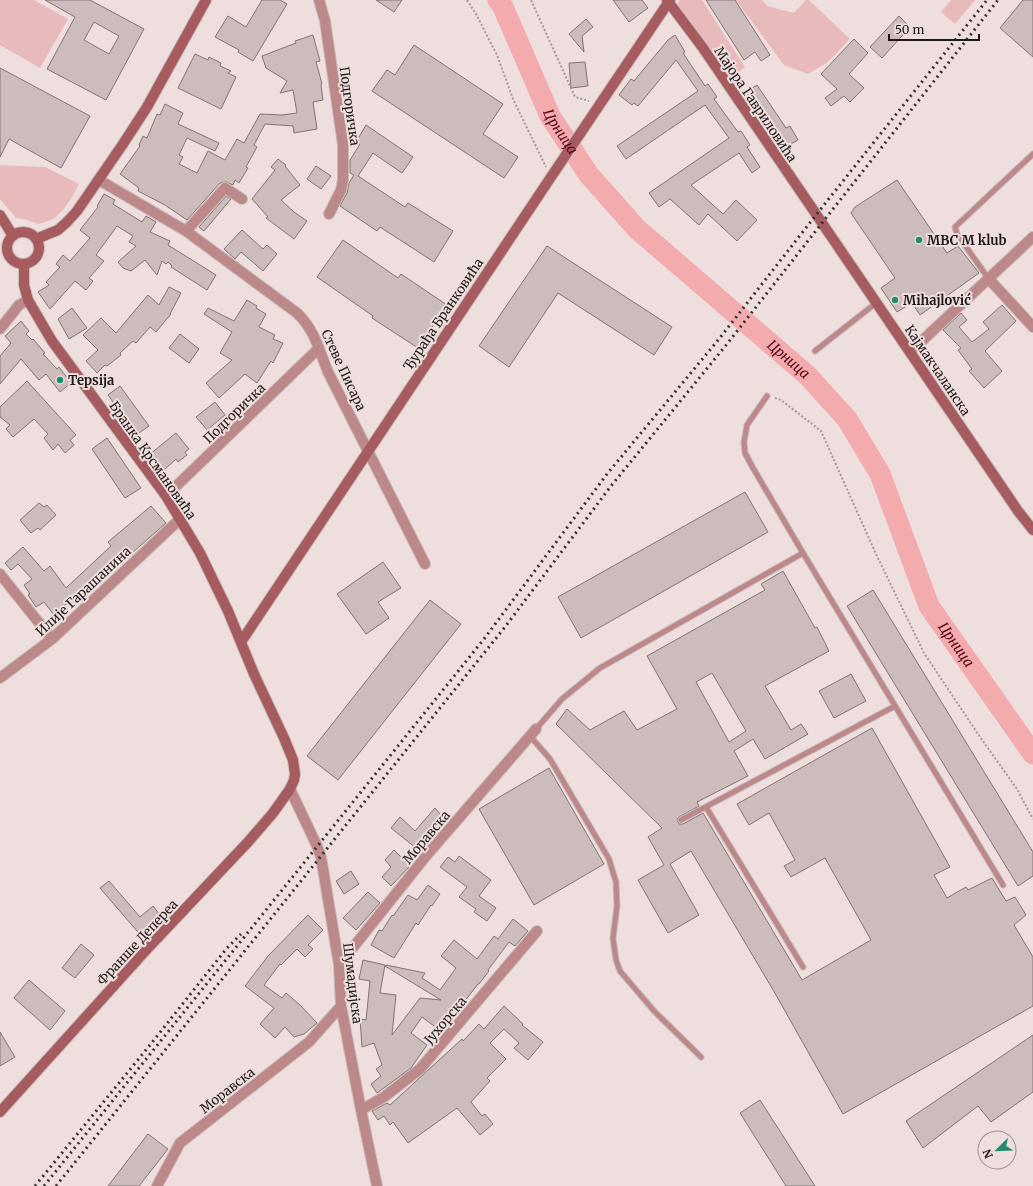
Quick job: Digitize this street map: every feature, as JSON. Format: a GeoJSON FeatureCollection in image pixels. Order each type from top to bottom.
{"type":"FeatureCollection","features":[{"type":"Feature","properties":{"kind":"street"},"geometry":{"type":"LineString","coordinates":[[36,239],[58,230],[77,211],[147,107],[206,0]]}},
{"type":"Feature","properties":{"kind":"street","name":"Подгоричка"},"geometry":{"type":"LineString","coordinates":[[319,0],[325,20],[343,145],[343,180],[341,190],[329,214]]}},
{"type":"Feature","properties":{"kind":"street","name":"Ђурађа Бранковића"},"geometry":{"type":"LineString","coordinates":[[241,642],[669,1]]}},
{"type":"Feature","properties":{"kind":"street","name":"Мајора Гавриловића"},"geometry":{"type":"LineString","coordinates":[[669,1],[822,223]]}},
{"type":"Feature","properties":{"kind":"street","name":"Стеве Писара"},"geometry":{"type":"LineString","coordinates":[[99,180],[186,231],[297,313],[305,321],[311,329],[328,372],[425,564]]}},
{"type":"Feature","properties":{"kind":"street"},"geometry":{"type":"LineString","coordinates":[[186,231],[224,188],[242,199]]}},
{"type":"Feature","properties":{"kind":"street"},"geometry":{"type":"LineString","coordinates":[[0,215],[13,236]]}},
{"type":"Feature","properties":{"kind":"street","name":"Кајмакчаланска"},"geometry":{"type":"LineString","coordinates":[[822,223],[1018,511],[1033,530]]}},
{"type":"Feature","properties":{"kind":"street"},"geometry":{"type":"LineString","coordinates":[[16,234],[29,234],[36,239],[39,247],[37,256],[32,262],[24,264],[14,262],[9,256],[7,248],[10,239],[16,234]]}},
{"type":"Feature","properties":{"kind":"street"},"geometry":{"type":"LineString","coordinates":[[910,352],[1033,237]]}},
{"type":"Feature","properties":{"kind":"street","name":"Бранка Крсмановића"},"geometry":{"type":"LineString","coordinates":[[24,264],[24,285],[28,300],[52,341],[166,496],[200,553],[293,760],[295,774],[290,789]]}},
{"type":"Feature","properties":{"kind":"street"},"geometry":{"type":"LineString","coordinates":[[988,278],[1033,327]]}},
{"type":"Feature","properties":{"kind":"street"},"geometry":{"type":"LineString","coordinates":[[0,329],[19,305],[28,300]]}},
{"type":"Feature","properties":{"kind":"street","name":"Подгоричка"},"geometry":{"type":"LineString","coordinates":[[166,496],[319,348]]}},
{"type":"Feature","properties":{"kind":"street","name":"Илије Гарашанина"},"geometry":{"type":"LineString","coordinates":[[0,678],[52,639],[180,519]]}},
{"type":"Feature","properties":{"kind":"street"},"geometry":{"type":"LineString","coordinates":[[0,574],[52,639]]}},
{"type":"Feature","properties":{"kind":"street","name":"Моравска"},"geometry":{"type":"LineString","coordinates":[[339,966],[426,856],[533,732]]}},
{"type":"Feature","properties":{"kind":"street","name":"Шумадијска"},"geometry":{"type":"LineString","coordinates":[[290,789],[321,857],[339,966],[341,1006],[377,1186]]}},
{"type":"Feature","properties":{"kind":"street","name":"Франше Депереа"},"geometry":{"type":"LineString","coordinates":[[0,1112],[148,948],[248,842],[273,813],[290,789]]}},
{"type":"Feature","properties":{"kind":"street","name":"Јухорска"},"geometry":{"type":"LineString","coordinates":[[361,1110],[384,1097],[420,1069],[537,931]]}},
{"type":"Feature","properties":{"kind":"street","name":"Моравска"},"geometry":{"type":"LineString","coordinates":[[157,1186],[180,1143],[309,1042],[341,1006]]}},
{"type":"Feature","properties":{"kind":"lane"},"geometry":{"type":"LineString","coordinates":[[988,278],[957,234],[955,227],[1033,154]]}},
{"type":"Feature","properties":{"kind":"lane"},"geometry":{"type":"LineString","coordinates":[[814,351],[876,303]]}},
{"type":"Feature","properties":{"kind":"lane"},"geometry":{"type":"LineString","coordinates":[[767,396],[747,425],[744,442],[745,453],[1003,885]]}},
{"type":"Feature","properties":{"kind":"lane"},"geometry":{"type":"LineString","coordinates":[[701,1057],[654,1011],[620,971],[616,960],[613,938],[617,906],[616,882],[608,859],[533,732],[562,699],[600,668],[804,554]]}},
{"type":"Feature","properties":{"kind":"lane"},"geometry":{"type":"LineString","coordinates":[[681,820],[895,706]]}},
{"type":"Feature","properties":{"kind":"lane"},"geometry":{"type":"LineString","coordinates":[[706,807],[803,967]]}},
{"type":"Feature","properties":{"kind":"path"},"geometry":{"type":"LineString","coordinates":[[467,0],[476,14],[497,56],[513,99],[551,177]]}},
{"type":"Feature","properties":{"kind":"path"},"geometry":{"type":"LineString","coordinates":[[531,0],[575,97],[597,108]]}},
{"type":"Feature","properties":{"kind":"path"},"geometry":{"type":"LineString","coordinates":[[767,396],[781,400],[821,431],[876,554],[924,653],[1017,789],[1033,819]]}},
{"type":"Feature","properties":{"kind":"shaded area"},"geometry":{"type":"Polygon","coordinates":[[[0,0],[34,0],[68,19],[40,68],[0,45],[0,0]]]}},
{"type":"Feature","properties":{"kind":"shaded area"},"geometry":{"type":"Polygon","coordinates":[[[680,0],[702,0],[745,67],[730,78],[677,4],[680,0]]]}},
{"type":"Feature","properties":{"kind":"shaded area"},"geometry":{"type":"Polygon","coordinates":[[[736,0],[762,0],[767,6],[794,13],[806,0],[809,0],[850,39],[828,62],[808,74],[784,65],[736,0]]]}},
{"type":"Feature","properties":{"kind":"shaded area"},"geometry":{"type":"Polygon","coordinates":[[[951,0],[975,0],[955,24],[941,12],[951,0]]]}},
{"type":"Feature","properties":{"kind":"shaded area"},"geometry":{"type":"Polygon","coordinates":[[[0,165],[45,167],[79,184],[74,194],[56,217],[38,224],[16,218],[0,199],[0,165]]]}},
{"type":"Feature","properties":{"kind":"building"},"geometry":{"type":"Polygon","coordinates":[[[45,0],[90,0],[144,29],[106,100],[47,69],[75,17],[45,0]],[[94,22],[84,40],[109,54],[119,36],[94,22]]]}},
{"type":"Feature","properties":{"kind":"building"},"geometry":{"type":"Polygon","coordinates":[[[262,0],[280,0],[287,4],[253,61],[238,52],[239,50],[215,37],[228,16],[246,27],[262,0]]]}},
{"type":"Feature","properties":{"kind":"building"},"geometry":{"type":"Polygon","coordinates":[[[376,0],[402,0],[394,12],[376,0]]]}},
{"type":"Feature","properties":{"kind":"building"},"geometry":{"type":"Polygon","coordinates":[[[613,0],[642,0],[648,8],[629,22],[613,0]]]}},
{"type":"Feature","properties":{"kind":"building"},"geometry":{"type":"Polygon","coordinates":[[[706,0],[735,0],[770,55],[761,61],[755,52],[744,60],[706,0]]]}},
{"type":"Feature","properties":{"kind":"building"},"geometry":{"type":"Polygon","coordinates":[[[1023,0],[1033,0],[1033,57],[1000,28],[1023,0]]]}},
{"type":"Feature","properties":{"kind":"building"},"geometry":{"type":"Polygon","coordinates":[[[899,16],[910,27],[882,58],[870,47],[899,16]]]}},
{"type":"Feature","properties":{"kind":"building"},"geometry":{"type":"Polygon","coordinates":[[[586,19],[593,27],[582,36],[584,52],[569,34],[586,19]]]}},
{"type":"Feature","properties":{"kind":"building"},"geometry":{"type":"Polygon","coordinates":[[[313,35],[320,61],[316,62],[322,84],[323,100],[313,102],[317,129],[294,133],[293,126],[265,124],[254,145],[257,147],[246,167],[248,168],[239,183],[235,180],[233,185],[226,182],[220,183],[187,220],[165,205],[138,191],[139,188],[120,174],[140,146],[139,145],[143,136],[147,138],[157,114],[160,115],[165,104],[183,113],[178,124],[219,143],[215,151],[187,138],[179,155],[183,157],[179,164],[197,173],[208,151],[225,160],[237,139],[244,143],[260,114],[282,115],[297,113],[293,90],[280,93],[287,81],[266,68],[262,56],[296,43],[295,41],[313,35]]]}},
{"type":"Feature","properties":{"kind":"building"},"geometry":{"type":"Polygon","coordinates":[[[675,35],[685,52],[683,53],[705,86],[708,84],[717,97],[714,99],[738,132],[741,131],[750,145],[747,147],[760,167],[752,173],[739,153],[691,185],[723,214],[736,200],[757,220],[737,241],[708,214],[699,225],[670,199],[659,207],[649,193],[729,138],[705,105],[626,159],[617,146],[698,91],[676,60],[638,106],[634,103],[632,105],[619,95],[631,79],[634,81],[668,40],[675,35]]]}},
{"type":"Feature","properties":{"kind":"building"},"geometry":{"type":"Polygon","coordinates":[[[854,39],[868,53],[849,74],[864,88],[850,102],[844,96],[831,106],[825,98],[837,89],[821,74],[854,39]]]}},
{"type":"Feature","properties":{"kind":"building"},"geometry":{"type":"Polygon","coordinates":[[[414,45],[503,104],[483,134],[518,157],[504,178],[372,91],[387,70],[395,75],[414,45]]]}},
{"type":"Feature","properties":{"kind":"building"},"geometry":{"type":"Polygon","coordinates":[[[195,54],[208,60],[209,57],[221,63],[220,66],[231,71],[228,73],[236,77],[221,109],[178,88],[195,54]]]}},
{"type":"Feature","properties":{"kind":"building"},"geometry":{"type":"Polygon","coordinates":[[[585,62],[588,86],[571,88],[569,63],[585,62]]]}},
{"type":"Feature","properties":{"kind":"building"},"geometry":{"type":"Polygon","coordinates":[[[0,68],[90,116],[61,168],[9,139],[0,157],[0,68]]]}},
{"type":"Feature","properties":{"kind":"building"},"geometry":{"type":"Polygon","coordinates":[[[757,85],[786,128],[790,126],[798,140],[782,149],[774,135],[775,134],[746,92],[757,85]]]}},
{"type":"Feature","properties":{"kind":"building"},"geometry":{"type":"Polygon","coordinates":[[[366,125],[413,157],[402,173],[373,153],[358,176],[405,207],[408,203],[453,231],[434,262],[380,227],[377,231],[340,206],[347,193],[349,183],[354,175],[350,173],[350,160],[360,144],[356,142],[366,125]]]}},
{"type":"Feature","properties":{"kind":"building"},"geometry":{"type":"Polygon","coordinates":[[[278,159],[286,165],[285,166],[300,185],[281,200],[307,221],[294,239],[266,218],[268,217],[252,199],[275,170],[271,167],[278,159]]]}},
{"type":"Feature","properties":{"kind":"building"},"geometry":{"type":"Polygon","coordinates":[[[316,166],[331,176],[321,189],[307,179],[316,166]]]}},
{"type":"Feature","properties":{"kind":"building"},"geometry":{"type":"Polygon","coordinates":[[[897,180],[947,253],[958,246],[979,273],[920,315],[912,303],[897,312],[881,288],[895,278],[851,213],[855,207],[897,180]]]}},
{"type":"Feature","properties":{"kind":"building"},"geometry":{"type":"Polygon","coordinates":[[[104,194],[115,200],[113,204],[142,222],[146,216],[156,222],[150,232],[170,241],[168,245],[216,275],[207,290],[171,267],[172,266],[168,262],[166,264],[162,261],[157,275],[145,260],[131,271],[123,268],[118,262],[136,246],[129,242],[133,236],[117,226],[96,255],[104,261],[89,278],[93,281],[86,290],[75,281],[50,309],[38,292],[49,285],[46,282],[60,267],[56,264],[63,255],[70,261],[90,238],[80,230],[98,207],[97,206],[104,194]]]}},
{"type":"Feature","properties":{"kind":"building"},"geometry":{"type":"Polygon","coordinates":[[[226,196],[231,199],[204,231],[199,227],[226,196]]]}},
{"type":"Feature","properties":{"kind":"building"},"geometry":{"type":"Polygon","coordinates":[[[242,230],[263,249],[267,245],[277,254],[263,271],[241,252],[235,259],[224,249],[242,230]]]}},
{"type":"Feature","properties":{"kind":"building"},"geometry":{"type":"Polygon","coordinates":[[[343,240],[398,278],[401,274],[447,305],[418,348],[372,318],[373,316],[317,277],[343,240]]]}},
{"type":"Feature","properties":{"kind":"building"},"geometry":{"type":"Polygon","coordinates":[[[547,246],[672,327],[654,355],[558,293],[509,367],[479,346],[547,246]]]}},
{"type":"Feature","properties":{"kind":"building"},"geometry":{"type":"Polygon","coordinates":[[[169,287],[181,293],[171,314],[156,332],[150,327],[136,343],[133,341],[120,353],[121,355],[107,366],[105,365],[97,373],[86,361],[98,350],[83,335],[101,318],[116,333],[148,295],[159,305],[169,287]]]}},
{"type":"Feature","properties":{"kind":"building"},"geometry":{"type":"Polygon","coordinates":[[[247,300],[266,314],[259,327],[275,335],[273,339],[283,343],[273,363],[271,361],[257,383],[245,374],[219,398],[206,383],[232,360],[220,353],[232,332],[204,314],[208,308],[234,321],[247,300]]]}},
{"type":"Feature","properties":{"kind":"building"},"geometry":{"type":"Polygon","coordinates":[[[1002,305],[1016,321],[985,351],[1002,371],[984,388],[969,371],[972,369],[958,350],[961,348],[943,330],[961,313],[967,320],[959,327],[972,342],[989,329],[983,322],[1002,305]]]}},
{"type":"Feature","properties":{"kind":"building"},"geometry":{"type":"Polygon","coordinates":[[[72,308],[87,328],[69,339],[58,319],[72,308]]]}},
{"type":"Feature","properties":{"kind":"building"},"geometry":{"type":"Polygon","coordinates":[[[21,321],[29,331],[26,334],[32,340],[33,339],[45,353],[43,354],[57,369],[59,367],[71,383],[60,392],[46,374],[39,380],[21,359],[0,384],[0,356],[11,343],[5,336],[21,321]]]}},
{"type":"Feature","properties":{"kind":"building"},"geometry":{"type":"Polygon","coordinates":[[[180,334],[199,349],[189,363],[169,348],[180,334]]]}},
{"type":"Feature","properties":{"kind":"building"},"geometry":{"type":"Polygon","coordinates":[[[27,381],[76,435],[70,440],[74,445],[65,453],[58,444],[53,450],[44,438],[48,434],[34,419],[13,437],[6,429],[10,425],[0,417],[0,407],[27,381]]]}},
{"type":"Feature","properties":{"kind":"building"},"geometry":{"type":"Polygon","coordinates":[[[120,386],[149,426],[136,435],[108,395],[120,386]]]}},
{"type":"Feature","properties":{"kind":"building"},"geometry":{"type":"Polygon","coordinates":[[[215,402],[225,415],[207,430],[196,417],[215,402]]]}},
{"type":"Feature","properties":{"kind":"building"},"geometry":{"type":"Polygon","coordinates":[[[176,433],[189,449],[185,452],[187,455],[178,462],[176,459],[163,471],[149,455],[176,433]]]}},
{"type":"Feature","properties":{"kind":"building"},"geometry":{"type":"Polygon","coordinates":[[[107,438],[141,488],[125,498],[92,449],[107,438]]]}},
{"type":"Feature","properties":{"kind":"building"},"geometry":{"type":"Polygon","coordinates":[[[745,492],[768,532],[581,638],[558,597],[745,492]]]}},
{"type":"Feature","properties":{"kind":"building"},"geometry":{"type":"Polygon","coordinates":[[[39,503],[44,507],[47,505],[56,515],[40,530],[38,528],[31,533],[20,520],[39,503]]]}},
{"type":"Feature","properties":{"kind":"building"},"geometry":{"type":"Polygon","coordinates":[[[151,506],[166,523],[72,606],[69,602],[54,615],[44,602],[36,607],[28,595],[30,594],[24,585],[32,579],[18,564],[11,570],[5,563],[23,547],[44,571],[50,566],[66,588],[111,546],[108,542],[151,506]]]}},
{"type":"Feature","properties":{"kind":"building"},"geometry":{"type":"Polygon","coordinates":[[[383,562],[401,588],[378,602],[389,618],[366,634],[337,594],[383,562]]]}},
{"type":"Feature","properties":{"kind":"building"},"geometry":{"type":"Polygon","coordinates":[[[783,571],[815,628],[817,627],[829,651],[765,686],[791,730],[801,724],[808,734],[765,759],[753,739],[734,751],[748,776],[697,802],[699,806],[677,819],[679,824],[683,824],[703,813],[802,980],[871,940],[825,858],[791,877],[784,866],[795,860],[769,813],[749,825],[737,804],[872,728],[950,867],[934,875],[947,898],[966,887],[968,890],[992,878],[1006,901],[1015,897],[1026,915],[1014,925],[1033,957],[1033,1006],[843,1114],[776,995],[691,851],[670,864],[699,915],[668,933],[638,880],[664,865],[648,837],[662,828],[556,724],[567,709],[590,730],[624,711],[637,730],[677,709],[647,656],[765,590],[761,584],[783,571]],[[712,673],[696,682],[729,742],[746,731],[712,673]]]}},
{"type":"Feature","properties":{"kind":"building"},"geometry":{"type":"Polygon","coordinates":[[[873,590],[1033,852],[1033,876],[1018,886],[847,606],[873,590]]]}},
{"type":"Feature","properties":{"kind":"building"},"geometry":{"type":"Polygon","coordinates":[[[430,600],[461,624],[338,780],[307,756],[430,600]]]}},
{"type":"Feature","properties":{"kind":"building"},"geometry":{"type":"Polygon","coordinates":[[[851,674],[866,701],[834,718],[819,691],[851,674]]]}},
{"type":"Feature","properties":{"kind":"building"},"geometry":{"type":"Polygon","coordinates":[[[549,768],[604,864],[534,905],[479,809],[549,768]]]}},
{"type":"Feature","properties":{"kind":"building"},"geometry":{"type":"Polygon","coordinates":[[[435,808],[441,815],[431,825],[438,831],[421,852],[391,828],[400,817],[415,831],[435,808]]]}},
{"type":"Feature","properties":{"kind":"building"},"geometry":{"type":"Polygon","coordinates":[[[394,850],[410,866],[391,886],[382,877],[391,867],[385,860],[394,850]]]}},
{"type":"Feature","properties":{"kind":"building"},"geometry":{"type":"Polygon","coordinates":[[[459,856],[491,880],[479,896],[496,908],[487,921],[474,912],[476,909],[459,897],[467,887],[440,867],[448,857],[455,862],[459,856]]]}},
{"type":"Feature","properties":{"kind":"building"},"geometry":{"type":"Polygon","coordinates":[[[351,871],[359,884],[344,894],[336,881],[351,871]]]}},
{"type":"Feature","properties":{"kind":"building"},"geometry":{"type":"Polygon","coordinates":[[[109,881],[140,917],[153,906],[164,920],[143,938],[100,888],[109,881]]]}},
{"type":"Feature","properties":{"kind":"building"},"geometry":{"type":"Polygon","coordinates":[[[428,885],[440,894],[418,925],[416,923],[394,958],[371,945],[379,930],[382,931],[392,915],[393,916],[408,895],[417,900],[428,885]]]}},
{"type":"Feature","properties":{"kind":"building"},"geometry":{"type":"Polygon","coordinates":[[[368,892],[380,903],[356,930],[343,918],[368,892]]]}},
{"type":"Feature","properties":{"kind":"building"},"geometry":{"type":"Polygon","coordinates":[[[308,915],[323,930],[308,945],[313,949],[305,957],[297,949],[281,965],[280,964],[264,985],[282,998],[286,993],[317,1023],[304,1034],[294,1037],[285,1027],[275,1038],[260,1024],[274,1008],[245,986],[268,956],[308,915]]]}},
{"type":"Feature","properties":{"kind":"building"},"geometry":{"type":"Polygon","coordinates":[[[513,919],[528,931],[515,946],[509,942],[479,984],[461,1006],[457,1003],[438,1029],[422,1017],[411,1033],[427,1045],[411,1068],[377,1093],[371,1084],[381,1076],[376,1069],[382,1065],[374,1043],[362,1047],[360,1019],[366,1020],[370,981],[359,979],[363,960],[385,965],[380,993],[396,995],[392,1035],[420,998],[441,1000],[385,966],[386,965],[425,973],[422,978],[440,990],[456,968],[441,956],[454,940],[477,959],[494,936],[498,939],[513,919]]]}},
{"type":"Feature","properties":{"kind":"building"},"geometry":{"type":"Polygon","coordinates":[[[81,944],[94,955],[75,978],[62,968],[81,944]]]}},
{"type":"Feature","properties":{"kind":"building"},"geometry":{"type":"Polygon","coordinates":[[[29,980],[65,1011],[50,1030],[14,998],[29,980]]]}},
{"type":"Feature","properties":{"kind":"building"},"geometry":{"type":"Polygon","coordinates":[[[504,1006],[523,1024],[522,1025],[543,1042],[528,1060],[514,1048],[519,1043],[504,1029],[490,1043],[506,1059],[487,1078],[490,1081],[471,1102],[482,1116],[485,1114],[493,1124],[480,1135],[457,1108],[408,1143],[393,1122],[390,1125],[384,1116],[378,1120],[372,1111],[387,1103],[390,1105],[462,1039],[463,1041],[479,1024],[484,1029],[504,1006]]]}},
{"type":"Feature","properties":{"kind":"building"},"geometry":{"type":"Polygon","coordinates":[[[0,1032],[15,1057],[0,1066],[0,1032]]]}},
{"type":"Feature","properties":{"kind":"building"},"geometry":{"type":"Polygon","coordinates":[[[1033,1035],[1033,1092],[991,1122],[978,1106],[923,1148],[906,1121],[1033,1035]]]}},
{"type":"Feature","properties":{"kind":"building"},"geometry":{"type":"Polygon","coordinates":[[[760,1100],[815,1186],[786,1186],[740,1113],[760,1100]]]}},
{"type":"Feature","properties":{"kind":"building"},"geometry":{"type":"Polygon","coordinates":[[[148,1134],[168,1149],[139,1186],[108,1186],[148,1134]]]}},
{"type":"Feature","properties":{"kind":"waterway","name":"Црница"},"geometry":{"type":"LineString","coordinates":[[498,0],[503,7],[550,116],[589,175],[637,229],[807,375],[847,419],[880,474],[929,606],[1033,754]]}},
{"type":"Feature","properties":{"kind":"railway"},"geometry":{"type":"LineString","coordinates":[[44,1186],[484,639],[607,474],[719,339],[987,0]]}},
{"type":"Feature","properties":{"kind":"railway"},"geometry":{"type":"LineString","coordinates":[[56,1186],[505,627],[611,486],[727,344],[998,0]]}},
{"type":"Feature","properties":{"kind":"railway"},"geometry":{"type":"LineString","coordinates":[[35,1186],[227,948],[241,934]]}},
{"type":"Feature","properties":{"kind":"place","name":"MBC M klub"},"geometry":{"type":"Point","coordinates":[919,240]}},
{"type":"Feature","properties":{"kind":"place","name":"Mihajlović"},"geometry":{"type":"Point","coordinates":[895,300]}},
{"type":"Feature","properties":{"kind":"place","name":"Tepsija"},"geometry":{"type":"Point","coordinates":[60,380]}}]}
